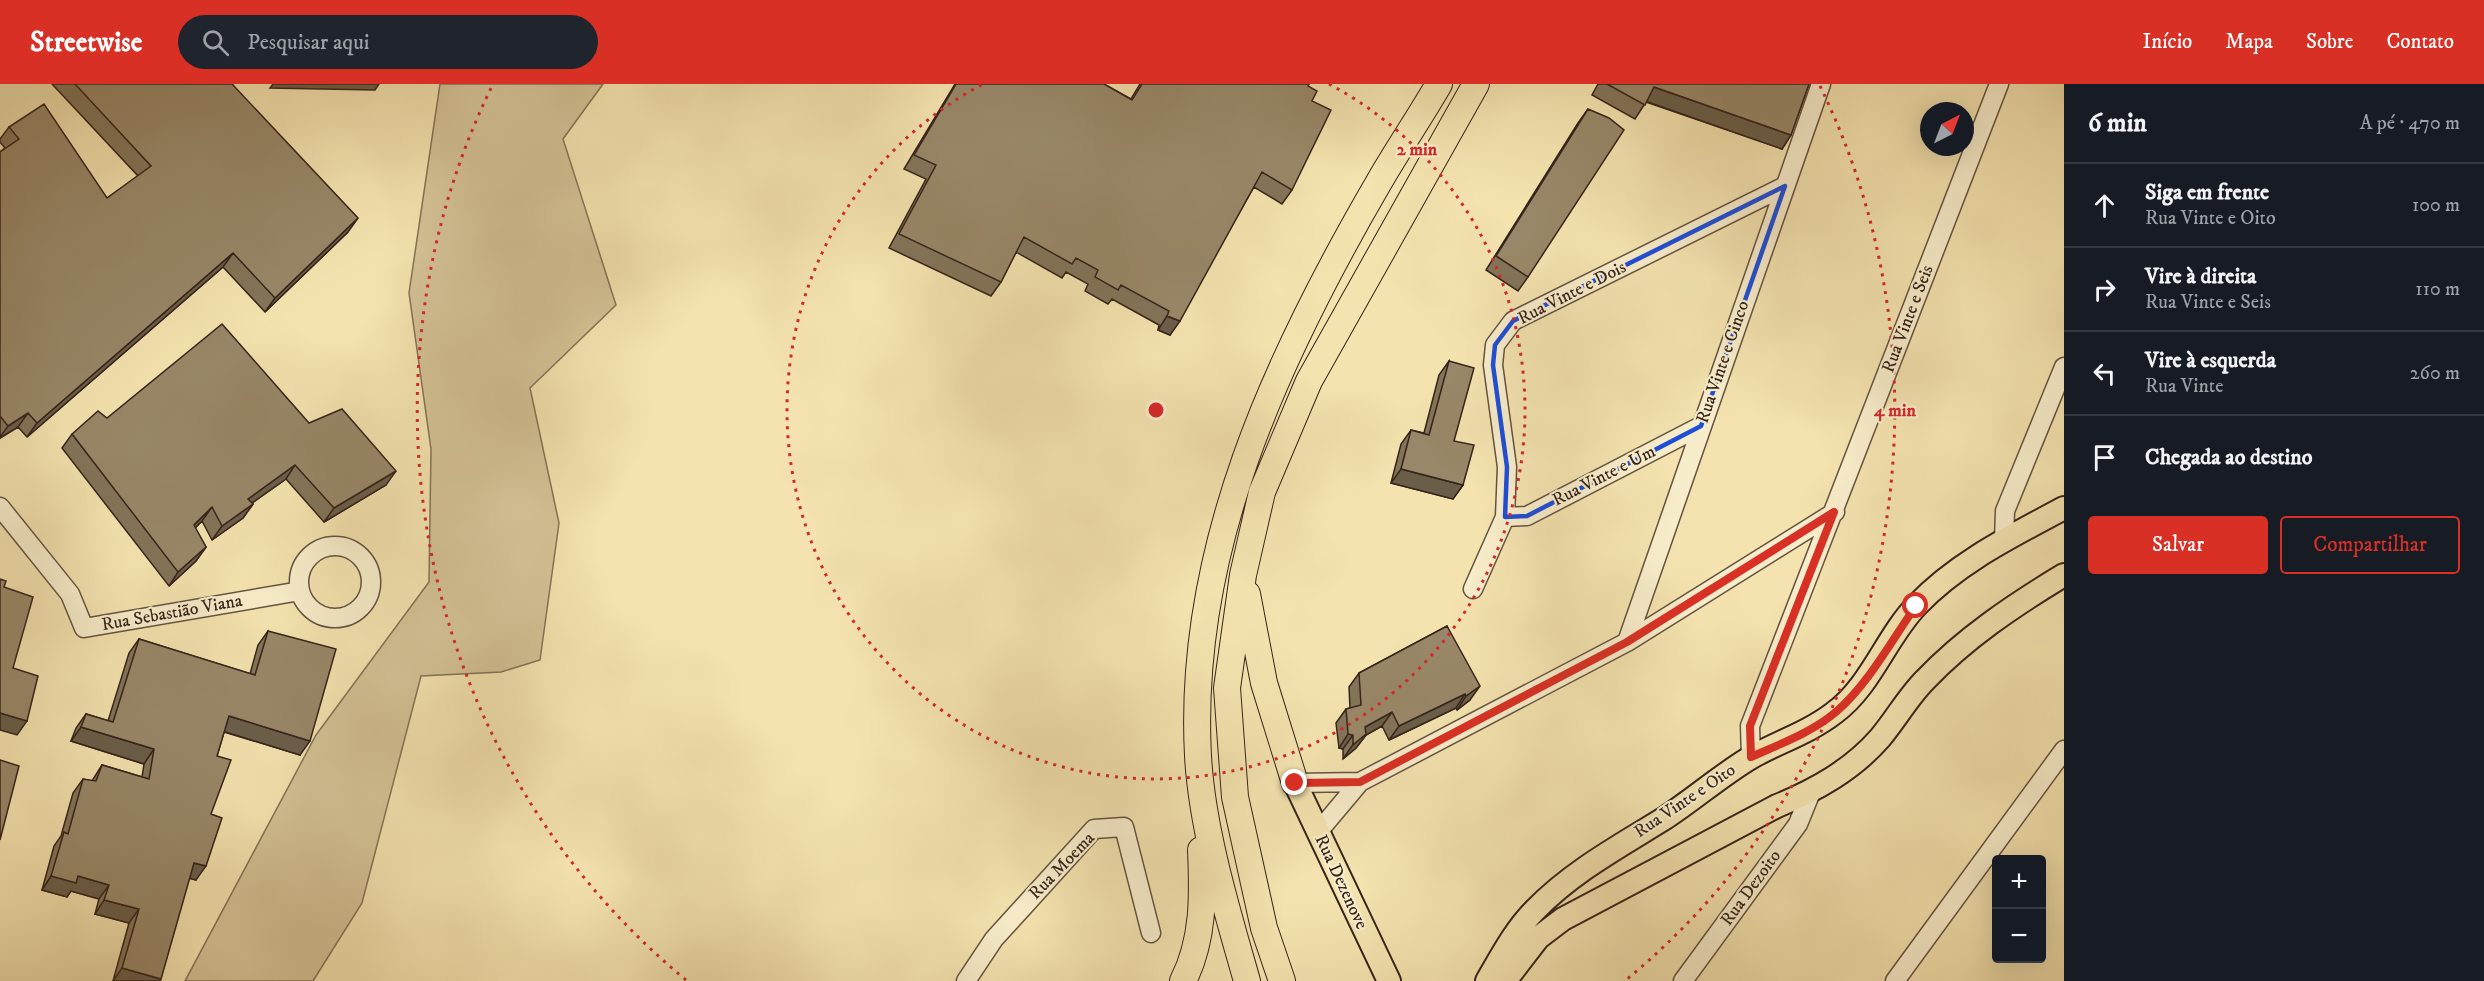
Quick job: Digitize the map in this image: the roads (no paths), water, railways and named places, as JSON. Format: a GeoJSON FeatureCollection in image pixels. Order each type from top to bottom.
{"type":"FeatureCollection","features":[{"type":"Feature","properties":{"kind":"highway"},"geometry":{"type":"LineString","coordinates":[[1183,981],[1189,969],[1198,936],[1203,901],[1198,676],[1218,545],[1240,470],[1267,398],[1379,183],[1439,84]]}},
{"type":"Feature","properties":{"kind":"highway"},"geometry":{"type":"LineString","coordinates":[[1282,981],[1264,927],[1235,797],[1227,688],[1243,575],[1262,492],[1309,381],[1476,84]]}},
{"type":"Feature","properties":{"kind":"highway"},"geometry":{"type":"LineString","coordinates":[[1243,575],[1264,683],[1295,783]]}},
{"type":"Feature","properties":{"kind":"highway"},"geometry":{"type":"LineString","coordinates":[[1198,757],[1210,840],[1247,981]]}},
{"type":"Feature","properties":{"kind":"main road","name":"Rua Vinte e Oito"},"geometry":{"type":"LineString","coordinates":[[1487,981],[1534,910],[1572,877],[1618,845],[1666,817],[1751,757],[1809,730],[1836,712],[1854,694],[1916,606],[1970,561],[2064,508]]}},
{"type":"Feature","properties":{"kind":"main road"},"geometry":{"type":"LineString","coordinates":[[1505,981],[1538,938],[1563,919],[1777,806],[1811,792],[1863,756],[1923,681],[1953,652],[2033,593],[2064,575]]}},
{"type":"Feature","properties":{"kind":"main road","name":"Rua Dezenove"},"geometry":{"type":"LineString","coordinates":[[1295,783],[1389,981]]}},
{"type":"Feature","properties":{"kind":"street","name":"Rua Vinte e Cinco"},"geometry":{"type":"LineString","coordinates":[[1627,642],[1821,84]]}},
{"type":"Feature","properties":{"kind":"street","name":"Rua Vinte e Seis"},"geometry":{"type":"LineString","coordinates":[[1751,757],[1750,726],[1999,84]]}},
{"type":"Feature","properties":{"kind":"street","name":"Rua Vinte e Dois"},"geometry":{"type":"LineString","coordinates":[[1473,589],[1505,516],[1507,467],[1493,365],[1495,345],[1513,321],[1785,186]]}},
{"type":"Feature","properties":{"kind":"street"},"geometry":{"type":"LineString","coordinates":[[2004,540],[2005,511],[2064,367]]}},
{"type":"Feature","properties":{"kind":"street","name":"Rua Vinte e Um"},"geometry":{"type":"LineString","coordinates":[[1505,516],[1527,516],[1701,426]]}},
{"type":"Feature","properties":{"kind":"street","name":"Rua Sebastião Viana"},"geometry":{"type":"LineString","coordinates":[[0,507],[70,594],[84,628],[300,591]]}},
{"type":"Feature","properties":{"kind":"street"},"geometry":{"type":"LineString","coordinates":[[1318,832],[1360,782],[1627,642],[1834,512]]}},
{"type":"Feature","properties":{"kind":"street"},"geometry":{"type":"LineString","coordinates":[[328,546],[346,547],[362,557],[369,567],[371,591],[366,602],[347,616],[335,618],[318,614],[305,602],[300,591],[301,567],[317,550],[328,546]]}},
{"type":"Feature","properties":{"kind":"street"},"geometry":{"type":"LineString","coordinates":[[1895,981],[2064,750]]}},
{"type":"Feature","properties":{"kind":"street"},"geometry":{"type":"LineString","coordinates":[[1295,783],[1360,782]]}},
{"type":"Feature","properties":{"kind":"street","name":"Rua Dezoito"},"geometry":{"type":"LineString","coordinates":[[1683,981],[1798,824],[1811,792]]}},
{"type":"Feature","properties":{"kind":"street","name":"Rua Moema"},"geometry":{"type":"LineString","coordinates":[[966,981],[994,939],[1094,829],[1124,827],[1150,933]]}},
{"type":"Feature","properties":{"kind":"street"},"geometry":{"type":"LineString","coordinates":[[980,981],[994,939]]}}]}
